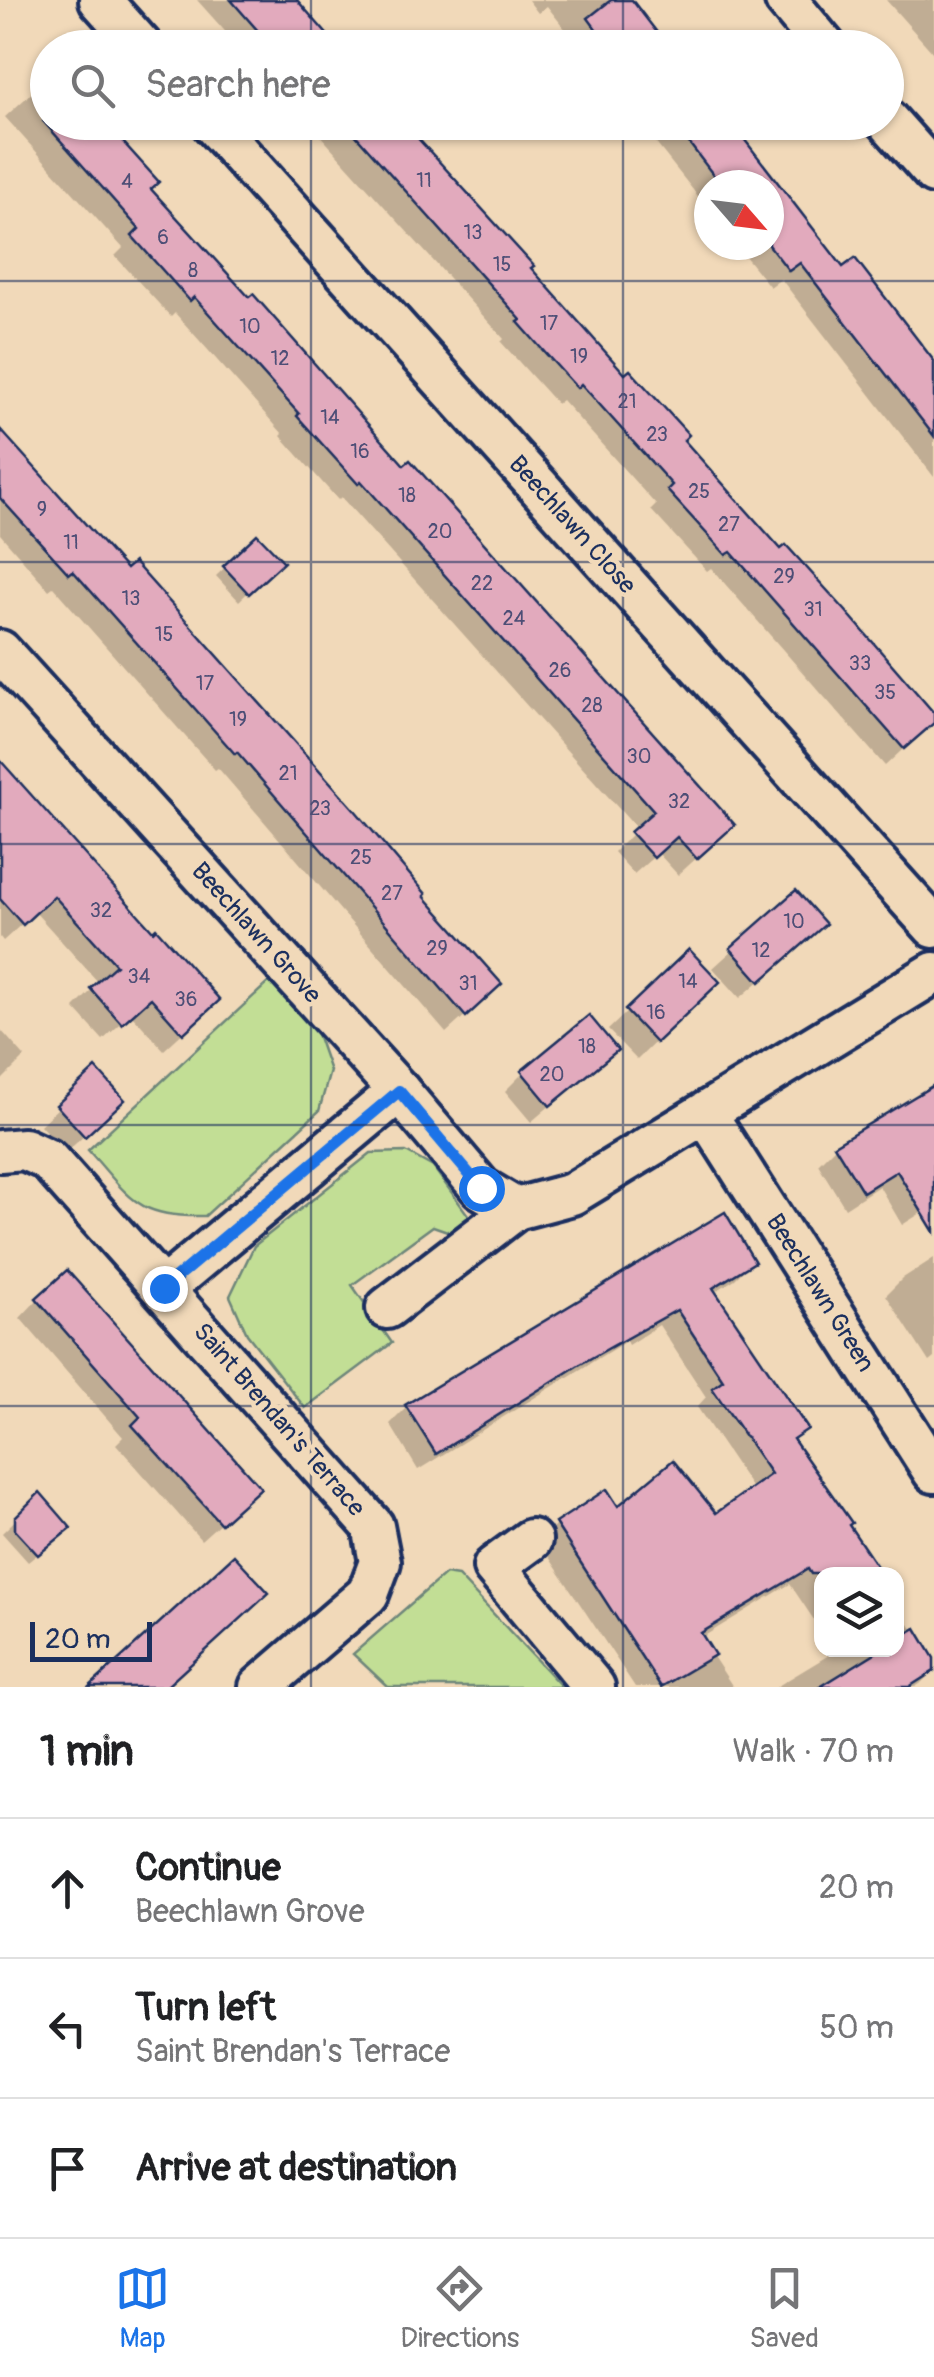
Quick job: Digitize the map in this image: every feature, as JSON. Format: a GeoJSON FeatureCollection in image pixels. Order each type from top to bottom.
{"type":"FeatureCollection","features":[{"type":"Feature","properties":{"kind":"street"},"geometry":{"type":"LineString","coordinates":[[100,0],[127,30]]}},
{"type":"Feature","properties":{"kind":"street"},"geometry":{"type":"LineString","coordinates":[[786,0],[811,30]]}},
{"type":"Feature","properties":{"kind":"street"},"geometry":{"type":"LineString","coordinates":[[904,138],[934,172]]}},
{"type":"Feature","properties":{"kind":"street","name":"Beechlawn Close"},"geometry":{"type":"LineString","coordinates":[[227,140],[934,927]]}},
{"type":"Feature","properties":{"kind":"street","name":"Beechlawn Grove"},"geometry":{"type":"LineString","coordinates":[[0,650],[399,1091],[481,1188],[516,1209]]}},
{"type":"Feature","properties":{"kind":"street"},"geometry":{"type":"LineString","coordinates":[[387,1308],[516,1209],[572,1194],[934,973]]}},
{"type":"Feature","properties":{"kind":"street"},"geometry":{"type":"LineString","coordinates":[[164,1288],[399,1091]]}},
{"type":"Feature","properties":{"kind":"street","name":"Beechlawn Green"},"geometry":{"type":"LineString","coordinates":[[706,1114],[934,1472]]}},
{"type":"Feature","properties":{"kind":"street","name":"Saint Brendan's Terrace"},"geometry":{"type":"LineString","coordinates":[[0,1151],[24,1149],[48,1160],[373,1526],[380,1562],[368,1594],[260,1687]]}},
{"type":"Feature","properties":{"kind":"street"},"geometry":{"type":"LineString","coordinates":[[531,1540],[494,1567],[594,1687]]}},
{"type":"Feature","properties":{"kind":"green space"},"geometry":{"type":"Polygon","coordinates":[[[272,979],[316,1031],[330,1071],[319,1111],[205,1216],[149,1209],[126,1193],[88,1150],[272,979]]]}},
{"type":"Feature","properties":{"kind":"green space"},"geometry":{"type":"Polygon","coordinates":[[[406,1152],[433,1167],[471,1219],[456,1234],[433,1226],[352,1285],[392,1343],[305,1408],[247,1334],[230,1296],[254,1246],[371,1153],[406,1152]]]}},
{"type":"Feature","properties":{"kind":"green space"},"geometry":{"type":"Polygon","coordinates":[[[445,1574],[458,1576],[562,1687],[388,1687],[353,1654],[445,1574]]]}},
{"type":"Feature","properties":{"kind":"building"},"geometry":{"type":"Polygon","coordinates":[[[231,0],[297,0],[323,30],[257,30],[231,0]]]}},
{"type":"Feature","properties":{"kind":"building"},"geometry":{"type":"Polygon","coordinates":[[[611,0],[632,0],[655,30],[597,30],[588,18],[611,0]]]}},
{"type":"Feature","properties":{"kind":"building"},"geometry":{"type":"Polygon","coordinates":[[[60,140],[121,140],[159,182],[151,189],[249,297],[253,294],[404,465],[410,460],[735,825],[697,859],[677,837],[654,858],[630,832],[654,811],[194,297],[190,301],[132,236],[139,229],[60,140]]]}},
{"type":"Feature","properties":{"kind":"building"},"geometry":{"type":"Polygon","coordinates":[[[360,140],[419,140],[625,374],[630,370],[689,435],[684,440],[781,549],[786,545],[845,610],[934,713],[934,723],[904,749],[731,552],[726,555],[667,490],[672,485],[581,384],[577,388],[518,322],[521,320],[360,140]]]}},
{"type":"Feature","properties":{"kind":"building"},"geometry":{"type":"Polygon","coordinates":[[[687,140],[745,140],[768,170],[710,170],[687,140]]]}},
{"type":"Feature","properties":{"kind":"building"},"geometry":{"type":"Polygon","coordinates":[[[784,191],[843,267],[855,258],[934,361],[934,436],[800,263],[789,271],[781,260],[784,260],[784,191]]]}},
{"type":"Feature","properties":{"kind":"building"},"geometry":{"type":"Polygon","coordinates":[[[0,429],[126,569],[134,562],[354,809],[502,984],[466,1017],[237,752],[73,571],[69,574],[0,498],[0,429]]]}},
{"type":"Feature","properties":{"kind":"building"},"geometry":{"type":"Polygon","coordinates":[[[257,534],[284,562],[249,594],[223,566],[257,534]]]}},
{"type":"Feature","properties":{"kind":"building"},"geometry":{"type":"Polygon","coordinates":[[[0,760],[220,1000],[183,1034],[151,998],[122,1024],[90,988],[116,965],[54,896],[23,925],[0,899],[0,760]]]}},
{"type":"Feature","properties":{"kind":"building"},"geometry":{"type":"Polygon","coordinates":[[[796,890],[826,924],[760,982],[730,948],[796,890]]]}},
{"type":"Feature","properties":{"kind":"building"},"geometry":{"type":"Polygon","coordinates":[[[689,949],[720,982],[656,1043],[625,1010],[689,949]]]}},
{"type":"Feature","properties":{"kind":"building"},"geometry":{"type":"Polygon","coordinates":[[[589,1015],[618,1050],[550,1106],[521,1071],[589,1015]]]}},
{"type":"Feature","properties":{"kind":"building"},"geometry":{"type":"Polygon","coordinates":[[[96,1068],[125,1100],[85,1137],[56,1105],[96,1068]]]}},
{"type":"Feature","properties":{"kind":"building"},"geometry":{"type":"Polygon","coordinates":[[[934,1085],[934,1232],[897,1171],[863,1192],[834,1145],[934,1085]]]}},
{"type":"Feature","properties":{"kind":"building"},"geometry":{"type":"Polygon","coordinates":[[[725,1212],[755,1262],[713,1288],[808,1429],[793,1439],[852,1523],[849,1525],[877,1567],[814,1567],[814,1574],[808,1569],[701,1633],[715,1655],[661,1687],[555,1523],[607,1489],[618,1506],[673,1460],[716,1513],[771,1474],[712,1388],[723,1380],[677,1310],[577,1366],[436,1454],[405,1405],[725,1212]]]}},
{"type":"Feature","properties":{"kind":"building"},"geometry":{"type":"Polygon","coordinates":[[[67,1270],[261,1488],[221,1524],[132,1425],[140,1417],[36,1298],[67,1270]]]}},
{"type":"Feature","properties":{"kind":"building"},"geometry":{"type":"Polygon","coordinates":[[[40,1492],[71,1528],[38,1555],[15,1530],[15,1517],[40,1492]]]}},
{"type":"Feature","properties":{"kind":"building"},"geometry":{"type":"Polygon","coordinates":[[[234,1555],[269,1593],[166,1687],[89,1687],[234,1555]]]}},
{"type":"Feature","properties":{"kind":"building"},"geometry":{"type":"Polygon","coordinates":[[[916,1628],[934,1658],[934,1671],[909,1687],[820,1687],[869,1657],[904,1657],[904,1635],[916,1628]]]}},
{"type":"Feature","properties":{"kind":"route"},"geometry":{"type":"LineString","coordinates":[[164,1288],[399,1091],[481,1188]]}}]}
